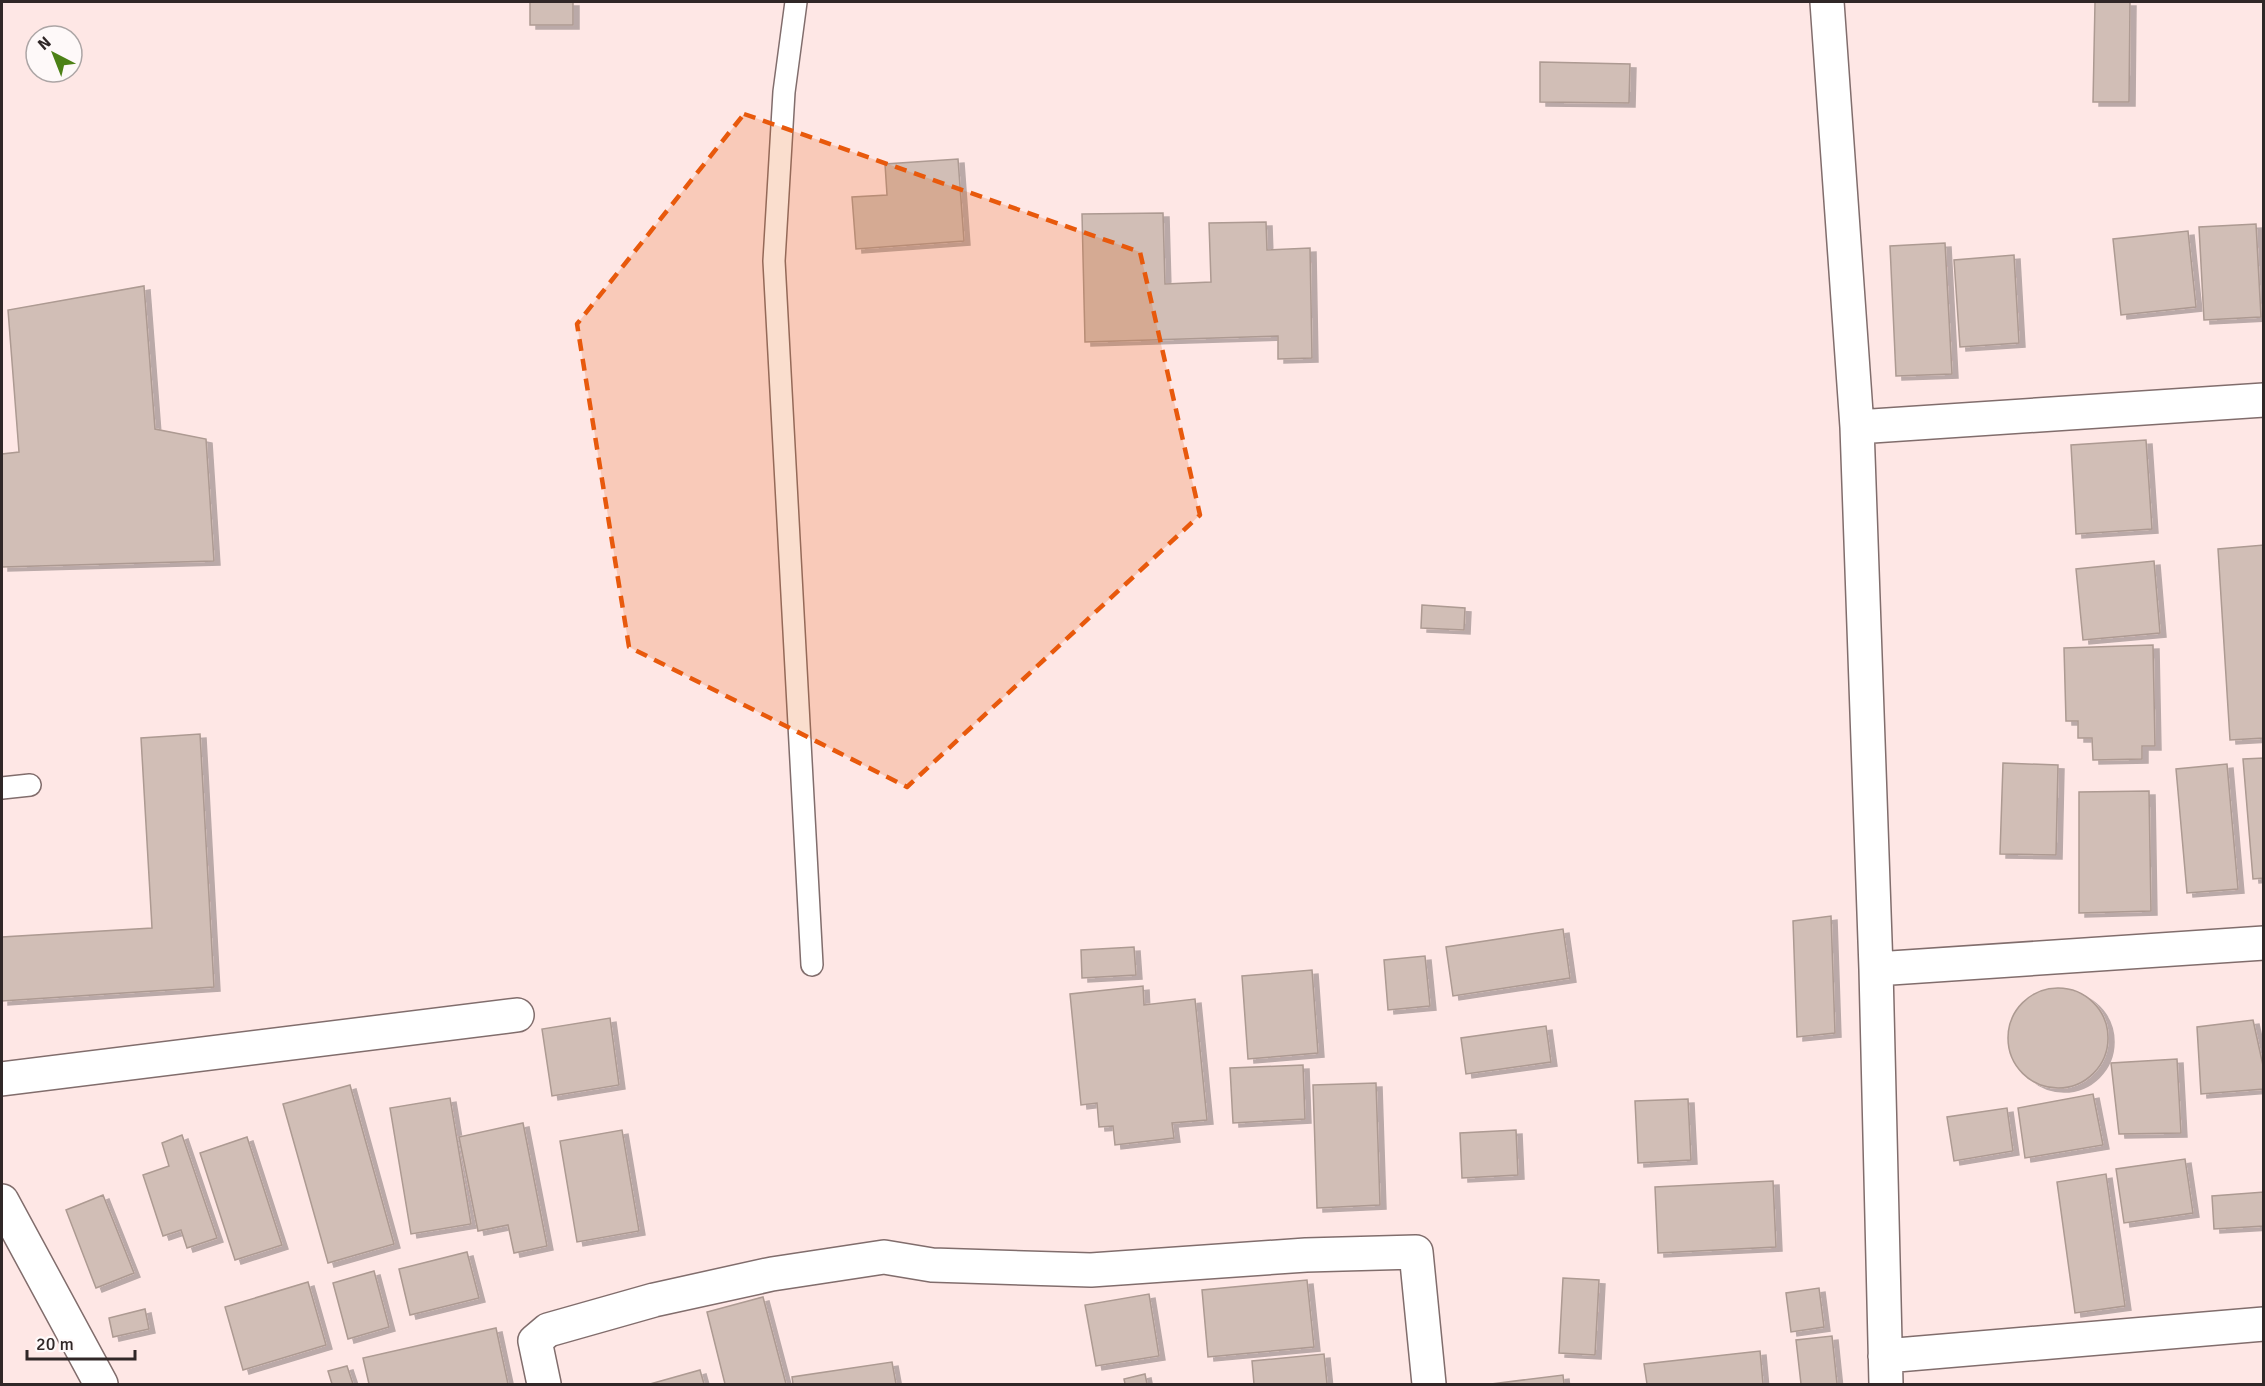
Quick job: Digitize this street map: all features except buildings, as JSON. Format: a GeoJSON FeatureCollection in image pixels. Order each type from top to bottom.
{"type":"FeatureCollection","features":[{"type":"Feature","properties":{"kind":"street"},"geometry":{"type":"LineString","coordinates":[[1827,2],[1857,428],[1876,969],[1885,1370],[2264,1324]]}},
{"type":"Feature","properties":{"kind":"street"},"geometry":{"type":"LineString","coordinates":[[1857,428],[2264,400]]}},
{"type":"Feature","properties":{"kind":"street"},"geometry":{"type":"LineString","coordinates":[[1876,969],[2264,943]]}},
{"type":"Feature","properties":{"kind":"street"},"geometry":{"type":"LineString","coordinates":[[2,1079],[518,1015]]}},
{"type":"Feature","properties":{"kind":"street"},"geometry":{"type":"LineString","coordinates":[[2,1201],[101,1384]]}},
{"type":"Feature","properties":{"kind":"street"},"geometry":{"type":"LineString","coordinates":[[544,1384],[535,1341],[548,1330],[654,1300],[832,1263],[884,1257],[932,1265],[1091,1270],[1306,1255],[1416,1252],[1429,1384]]}},
{"type":"Feature","properties":{"kind":"lane"},"geometry":{"type":"LineString","coordinates":[[796,2],[784,92],[774,261],[812,965]]}},
{"type":"Feature","properties":{"kind":"lane"},"geometry":{"type":"LineString","coordinates":[[2,788],[30,786]]}},
{"type":"Feature","properties":{"kind":"highlighted area"},"geometry":{"type":"Polygon","coordinates":[[[744,114],[1140,252],[1200,515],[907,787],[629,647],[577,324],[744,114]]]}}]}
